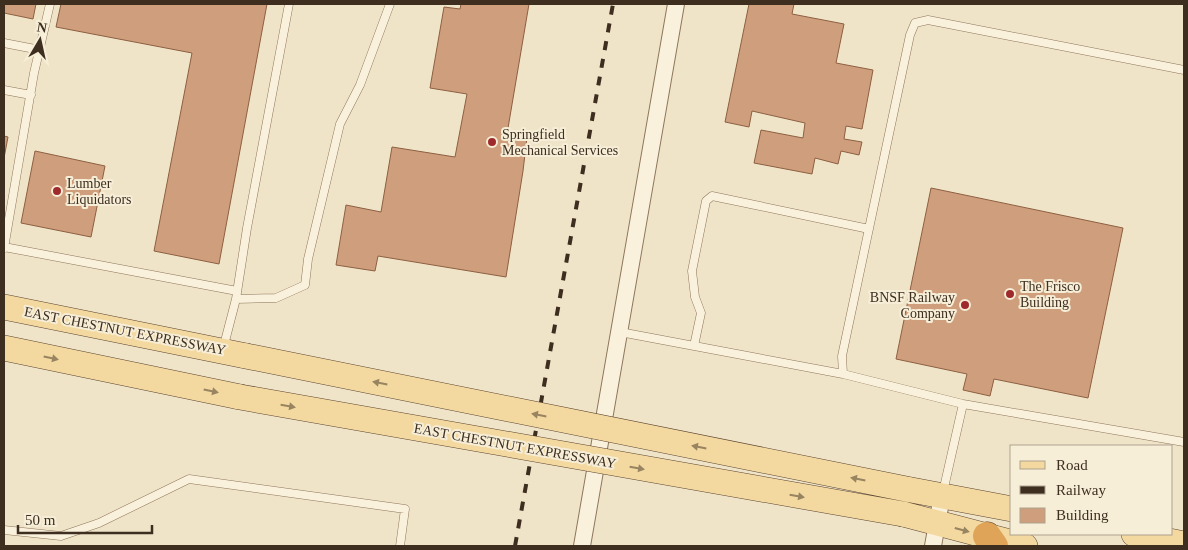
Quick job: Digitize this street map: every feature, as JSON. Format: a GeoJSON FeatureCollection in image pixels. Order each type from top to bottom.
{"type":"FeatureCollection","features":[{"type":"Feature","properties":{"kind":"main road","name":"EAST CHESTNUT EXPRESSWAY"},"geometry":{"type":"LineString","coordinates":[[4,306],[1010,509]]}},
{"type":"Feature","properties":{"kind":"main road","name":"EAST CHESTNUT EXPRESSWAY"},"geometry":{"type":"LineString","coordinates":[[4,348],[240,397],[903,514],[935,535],[1025,546]]}},
{"type":"Feature","properties":{"kind":"main road"},"geometry":{"type":"LineString","coordinates":[[1139,535],[1184,544]]}},
{"type":"Feature","properties":{"kind":"street"},"geometry":{"type":"LineString","coordinates":[[582,546],[676,4]]}},
{"type":"Feature","properties":{"kind":"street"},"geometry":{"type":"LineString","coordinates":[[935,535],[942,496]]}},
{"type":"Feature","properties":{"kind":"lane"},"geometry":{"type":"LineString","coordinates":[[50,4],[30,95],[4,248],[236,295],[276,298],[305,285],[308,259],[340,124],[360,85],[390,4]]}},
{"type":"Feature","properties":{"kind":"lane"},"geometry":{"type":"LineString","coordinates":[[234,353],[236,295],[289,4]]}},
{"type":"Feature","properties":{"kind":"lane"},"geometry":{"type":"LineString","coordinates":[[842,374],[842,356],[914,23],[928,20],[1184,70]]}},
{"type":"Feature","properties":{"kind":"lane"},"geometry":{"type":"LineString","coordinates":[[4,43],[40,50]]}},
{"type":"Feature","properties":{"kind":"lane"},"geometry":{"type":"LineString","coordinates":[[4,90],[30,95]]}},
{"type":"Feature","properties":{"kind":"lane"},"geometry":{"type":"LineString","coordinates":[[694,346],[701,313],[695,297],[692,271],[706,201],[712,196],[869,229]]}},
{"type":"Feature","properties":{"kind":"lane"},"geometry":{"type":"LineString","coordinates":[[620,332],[842,374],[962,404],[1184,442]]}},
{"type":"Feature","properties":{"kind":"lane"},"geometry":{"type":"LineString","coordinates":[[942,496],[962,404]]}},
{"type":"Feature","properties":{"kind":"lane"},"geometry":{"type":"LineString","coordinates":[[4,530],[60,536],[99,523],[189,480],[405,509],[400,546]]}},
{"type":"Feature","properties":{"kind":"building"},"geometry":{"type":"Polygon","coordinates":[[[4,4],[36,4],[33,19],[4,13],[4,4]]]}},
{"type":"Feature","properties":{"kind":"building"},"geometry":{"type":"Polygon","coordinates":[[[61,4],[267,4],[219,264],[154,251],[192,53],[56,27],[61,4]]]}},
{"type":"Feature","properties":{"kind":"building","name":"Springfield Mechanical Services"},"geometry":{"type":"Polygon","coordinates":[[[461,4],[529,4],[507,134],[527,137],[506,277],[378,256],[375,271],[336,265],[346,205],[381,212],[392,147],[455,157],[467,94],[430,88],[444,7],[460,9],[461,4]]]}},
{"type":"Feature","properties":{"kind":"building"},"geometry":{"type":"Polygon","coordinates":[[[749,4],[794,4],[792,14],[844,24],[836,63],[873,70],[862,129],[846,126],[844,139],[862,142],[859,155],[841,151],[838,164],[815,158],[812,174],[754,163],[761,130],[803,138],[805,123],[752,111],[749,127],[725,122],[749,4]]]}},
{"type":"Feature","properties":{"kind":"building"},"geometry":{"type":"Polygon","coordinates":[[[4,136],[8,137],[4,158],[4,136]]]}},
{"type":"Feature","properties":{"kind":"building"},"geometry":{"type":"Polygon","coordinates":[[[35,151],[105,166],[91,237],[21,223],[35,151]]]}},
{"type":"Feature","properties":{"kind":"building","name":"The Frisco Building"},"geometry":{"type":"Polygon","coordinates":[[[931,188],[1123,228],[1088,398],[994,379],[990,396],[963,390],[967,374],[896,359],[931,188]]]}},
{"type":"Feature","properties":{"kind":"railway"},"geometry":{"type":"LineString","coordinates":[[515,546],[613,4]]}},
{"type":"Feature","properties":{"kind":"place","name":"Springfield Mechanical Services"},"geometry":{"type":"Point","coordinates":[492,142]}},
{"type":"Feature","properties":{"kind":"place","name":"Lumber Liquidators"},"geometry":{"type":"Point","coordinates":[57,191]}},
{"type":"Feature","properties":{"kind":"place","name":"The Frisco Building"},"geometry":{"type":"Point","coordinates":[1010,294]}},
{"type":"Feature","properties":{"kind":"place","name":"BNSF Railway Company"},"geometry":{"type":"Point","coordinates":[965,305]}}]}
